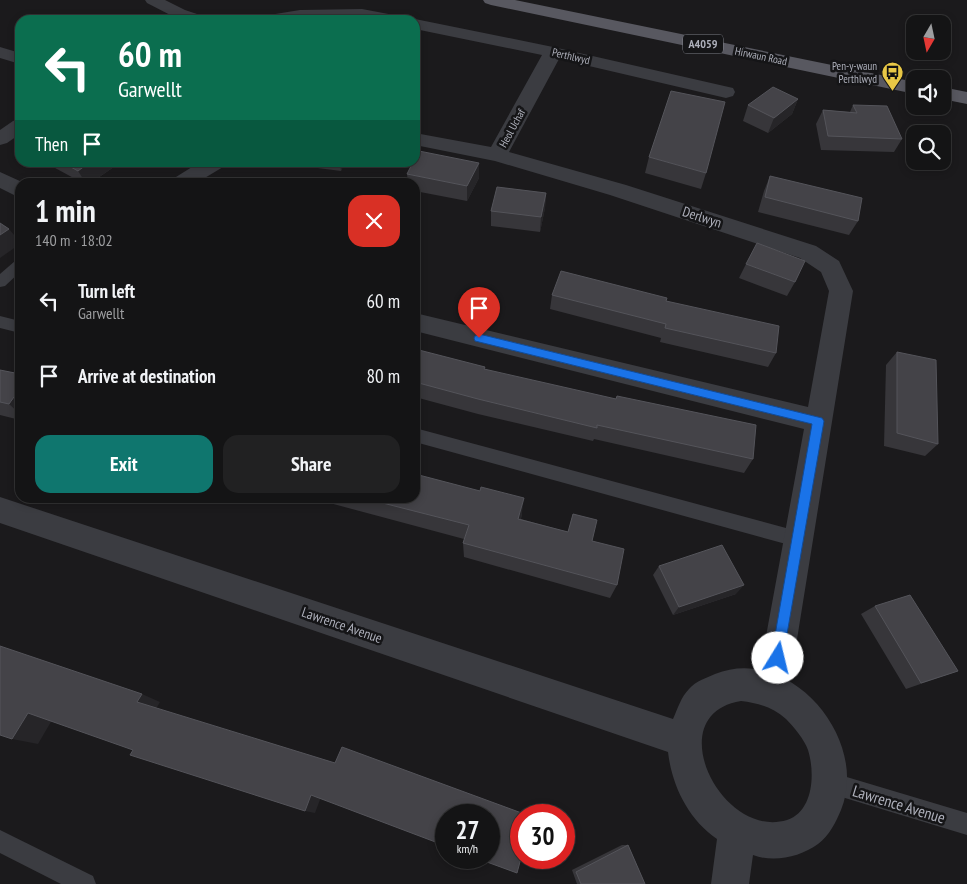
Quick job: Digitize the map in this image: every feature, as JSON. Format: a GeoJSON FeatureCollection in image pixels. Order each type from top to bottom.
{"type":"FeatureCollection","features":[{"type":"Feature","properties":{"kind":"main road","name":"Hirwaun Road"},"geometry":{"type":"LineString","coordinates":[[490,0],[906,86]]}},
{"type":"Feature","properties":{"kind":"main road"},"geometry":{"type":"LineString","coordinates":[[951,95],[967,98]]}},
{"type":"Feature","properties":{"kind":"street"},"geometry":{"type":"LineString","coordinates":[[153,0],[185,15]]}},
{"type":"Feature","properties":{"kind":"street"},"geometry":{"type":"LineString","coordinates":[[300,15],[367,15]]}},
{"type":"Feature","properties":{"kind":"street","name":"Perthlwyd"},"geometry":{"type":"LineString","coordinates":[[420,25],[553,52],[726,92]]}},
{"type":"Feature","properties":{"kind":"street"},"geometry":{"type":"LineString","coordinates":[[0,52],[15,57]]}},
{"type":"Feature","properties":{"kind":"street","name":"Heol Uchaf"},"geometry":{"type":"LineString","coordinates":[[497,155],[553,52]]}},
{"type":"Feature","properties":{"kind":"street"},"geometry":{"type":"LineString","coordinates":[[0,140],[15,129]]}},
{"type":"Feature","properties":{"kind":"street","name":"Derlwyn"},"geometry":{"type":"LineString","coordinates":[[420,140],[497,155],[618,190],[808,252],[831,267],[841,291],[796,539],[778,658]]}},
{"type":"Feature","properties":{"kind":"street"},"geometry":{"type":"LineString","coordinates":[[190,178],[208,167]]}},
{"type":"Feature","properties":{"kind":"street"},"geometry":{"type":"LineString","coordinates":[[0,179],[15,188]]}},
{"type":"Feature","properties":{"kind":"street"},"geometry":{"type":"LineString","coordinates":[[420,323],[818,421]]}},
{"type":"Feature","properties":{"kind":"street","name":"Lawrence Avenue"},"geometry":{"type":"LineString","coordinates":[[0,510],[685,740]]}},
{"type":"Feature","properties":{"kind":"street"},"geometry":{"type":"LineString","coordinates":[[741,684],[763,687],[784,697],[804,713],[819,734],[828,758],[830,783],[824,808],[810,828],[788,839],[763,840],[737,832],[714,815],[697,792],[686,766],[685,740],[690,717],[703,699],[720,688],[741,684]]}},
{"type":"Feature","properties":{"kind":"street"},"geometry":{"type":"LineString","coordinates":[[730,884],[737,832]]}},
{"type":"Feature","properties":{"kind":"lane"},"geometry":{"type":"LineString","coordinates":[[0,282],[15,268]]}},
{"type":"Feature","properties":{"kind":"lane"},"geometry":{"type":"LineString","coordinates":[[0,322],[15,326]]}},
{"type":"Feature","properties":{"kind":"lane"},"geometry":{"type":"LineString","coordinates":[[420,436],[796,539]]}},
{"type":"Feature","properties":{"kind":"lane","name":"Lawrence Avenue"},"geometry":{"type":"LineString","coordinates":[[830,783],[967,824]]}},
{"type":"Feature","properties":{"kind":"lane"},"geometry":{"type":"LineString","coordinates":[[0,841],[85,884]]}},
{"type":"Feature","properties":{"kind":"building"},"geometry":{"type":"Polygon","coordinates":[[[773,87],[798,99],[774,118],[748,105],[773,87]]]}},
{"type":"Feature","properties":{"kind":"building"},"geometry":{"type":"Polygon","coordinates":[[[671,91],[725,102],[706,173],[649,157],[671,91]]]}},
{"type":"Feature","properties":{"kind":"building"},"geometry":{"type":"Polygon","coordinates":[[[853,105],[887,106],[902,139],[828,136],[823,110],[857,113],[853,105]]]}},
{"type":"Feature","properties":{"kind":"building"},"geometry":{"type":"Polygon","coordinates":[[[420,151],[479,163],[467,186],[407,174],[410,167],[420,167],[420,151]]]}},
{"type":"Feature","properties":{"kind":"building"},"geometry":{"type":"Polygon","coordinates":[[[71,167],[83,167],[78,171],[71,167]]]}},
{"type":"Feature","properties":{"kind":"building"},"geometry":{"type":"Polygon","coordinates":[[[770,176],[862,198],[858,221],[765,197],[770,176]]]}},
{"type":"Feature","properties":{"kind":"building"},"geometry":{"type":"Polygon","coordinates":[[[497,187],[546,193],[541,217],[491,211],[497,187]]]}},
{"type":"Feature","properties":{"kind":"building"},"geometry":{"type":"Polygon","coordinates":[[[0,223],[9,229],[0,235],[0,223]]]}},
{"type":"Feature","properties":{"kind":"building"},"geometry":{"type":"Polygon","coordinates":[[[757,243],[805,261],[795,282],[746,264],[757,243]]]}},
{"type":"Feature","properties":{"kind":"building"},"geometry":{"type":"Polygon","coordinates":[[[561,271],[667,298],[666,301],[779,326],[776,353],[665,328],[666,324],[552,295],[561,271]]]}},
{"type":"Feature","properties":{"kind":"building"},"geometry":{"type":"Polygon","coordinates":[[[420,350],[485,367],[484,369],[616,399],[617,396],[756,425],[753,459],[597,425],[597,428],[420,383],[420,350]]]}},
{"type":"Feature","properties":{"kind":"building"},"geometry":{"type":"Polygon","coordinates":[[[897,352],[936,360],[938,444],[897,433],[897,352]]]}},
{"type":"Feature","properties":{"kind":"building"},"geometry":{"type":"Polygon","coordinates":[[[0,370],[15,373],[15,397],[9,404],[0,402],[0,370]]]}},
{"type":"Feature","properties":{"kind":"building"},"geometry":{"type":"Polygon","coordinates":[[[420,475],[480,491],[481,487],[524,498],[518,519],[568,532],[573,514],[597,520],[592,541],[624,549],[617,585],[463,543],[469,525],[383,503],[420,503],[420,475]]]}},
{"type":"Feature","properties":{"kind":"building"},"geometry":{"type":"Polygon","coordinates":[[[722,545],[744,585],[679,607],[659,566],[722,545]]]}},
{"type":"Feature","properties":{"kind":"building"},"geometry":{"type":"Polygon","coordinates":[[[910,595],[958,671],[921,683],[875,606],[910,595]]]}},
{"type":"Feature","properties":{"kind":"building"},"geometry":{"type":"Polygon","coordinates":[[[0,646],[142,694],[137,702],[335,763],[342,747],[497,804],[435,804],[435,842],[311,795],[305,811],[130,755],[133,750],[28,713],[12,739],[0,735],[0,646]]]}},
{"type":"Feature","properties":{"kind":"building"},"geometry":{"type":"Polygon","coordinates":[[[500,805],[510,809],[510,869],[518,869],[517,873],[500,867],[500,805]]]}},
{"type":"Feature","properties":{"kind":"building"},"geometry":{"type":"Polygon","coordinates":[[[628,845],[645,884],[581,884],[576,872],[628,845]]]}},
{"type":"Feature","properties":{"kind":"place","name":"Pen-y-waun Perthlwyd"},"geometry":{"type":"Point","coordinates":[893,91]}},
{"type":"Feature","properties":{"kind":"route"},"geometry":{"type":"LineString","coordinates":[[479,338],[648,381],[818,421],[796,539],[778,658]]}}]}
